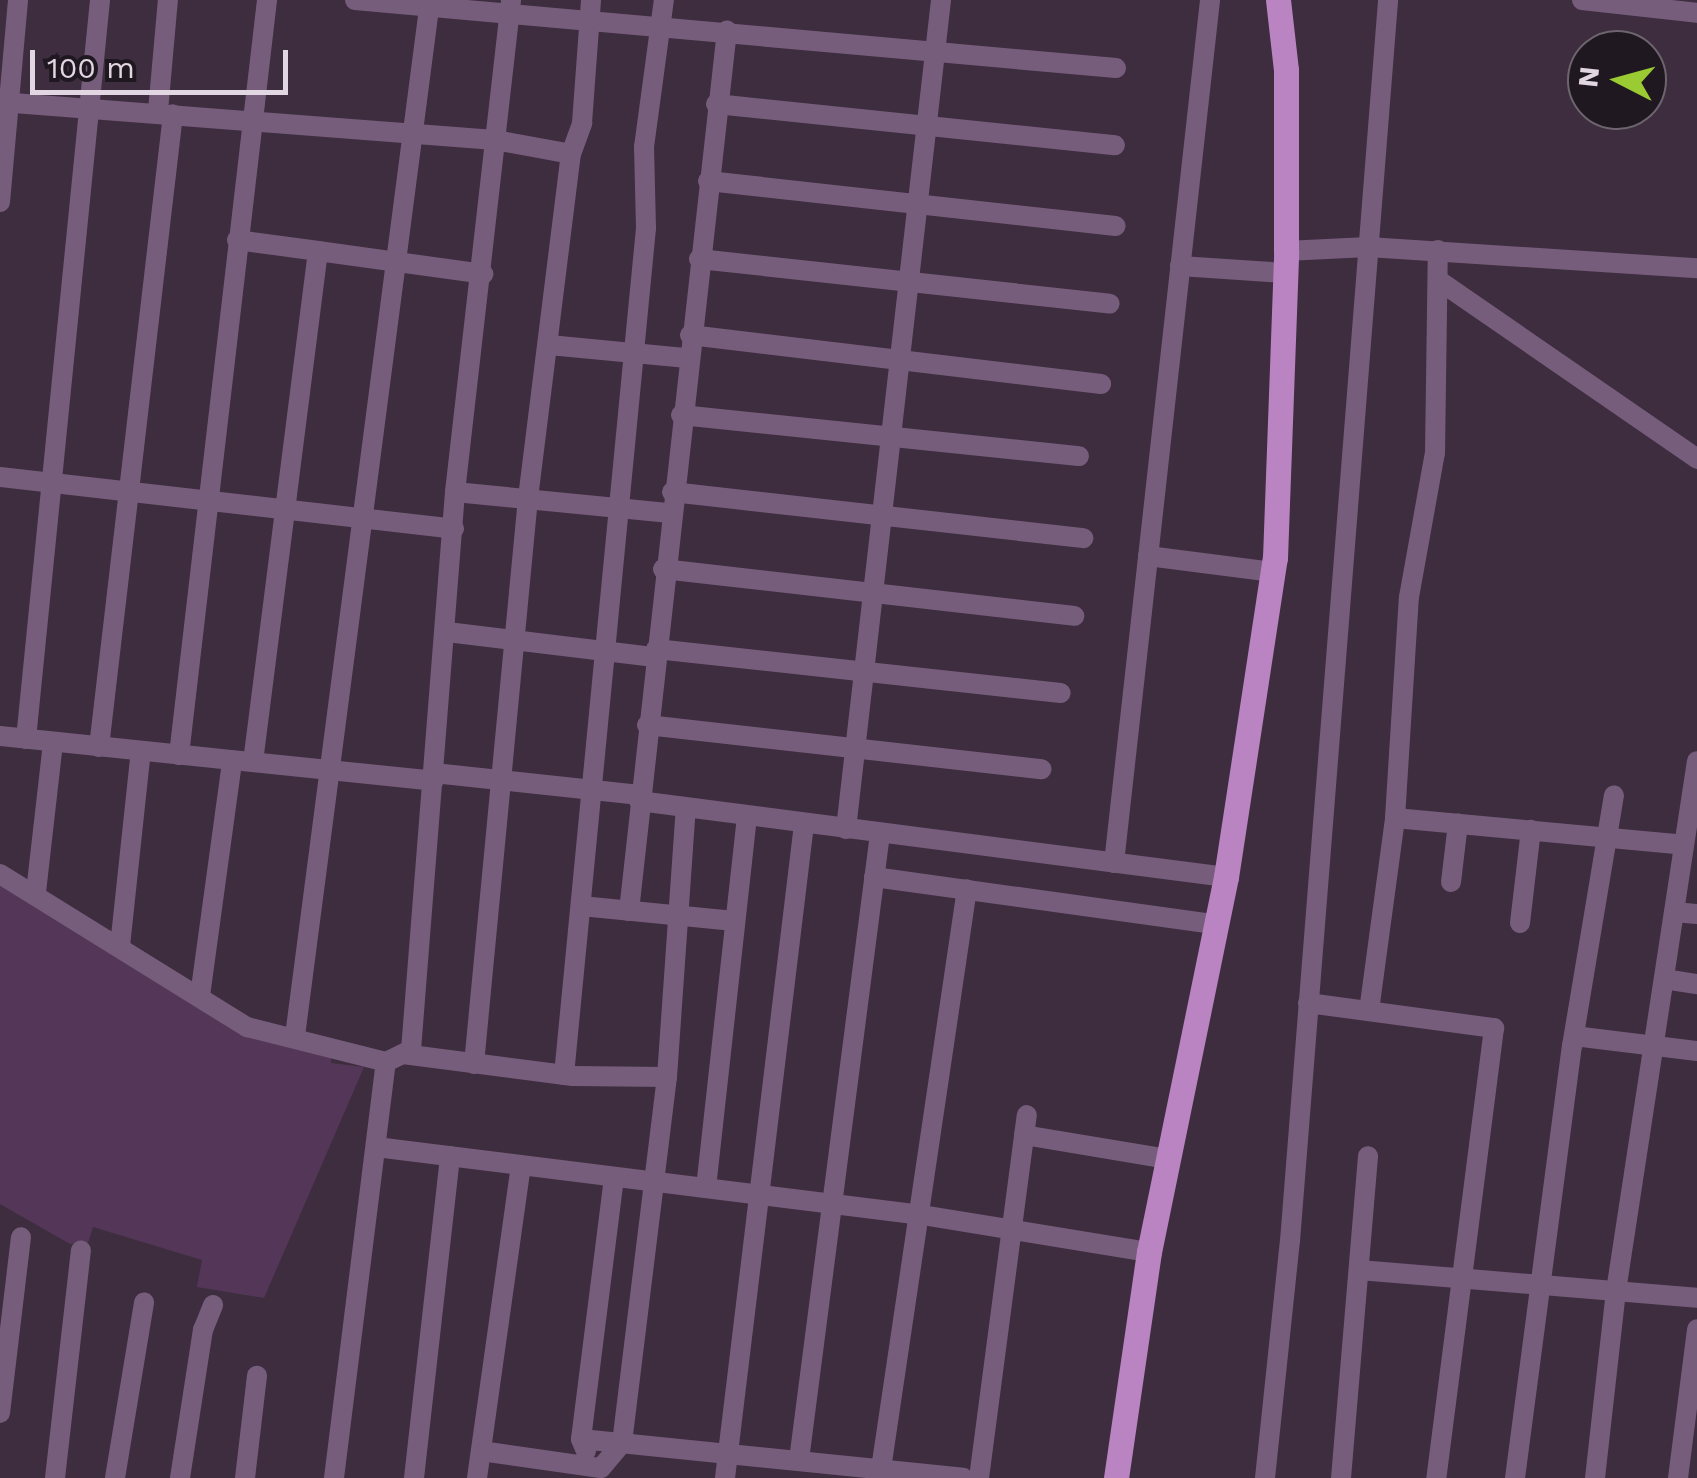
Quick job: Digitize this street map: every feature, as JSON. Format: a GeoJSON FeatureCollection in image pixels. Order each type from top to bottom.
{"type":"FeatureCollection","features":[{"type":"Feature","properties":{"kind":"main road"},"geometry":{"type":"LineString","coordinates":[[1116,1478],[1149,1252],[1226,877],[1273,572],[1286,262],[1286,70],[1278,0]]}},
{"type":"Feature","properties":{"kind":"street"},"geometry":{"type":"LineString","coordinates":[[0,202],[5,102],[18,0]]}},
{"type":"Feature","properties":{"kind":"street"},"geometry":{"type":"LineString","coordinates":[[26,739],[100,0]]}},
{"type":"Feature","properties":{"kind":"street"},"geometry":{"type":"LineString","coordinates":[[100,747],[166,112],[168,0]]}},
{"type":"Feature","properties":{"kind":"street"},"geometry":{"type":"LineString","coordinates":[[179,755],[250,120],[268,0]]}},
{"type":"Feature","properties":{"kind":"street"},"geometry":{"type":"LineString","coordinates":[[356,0],[429,8],[589,9],[663,27],[1116,68]]}},
{"type":"Feature","properties":{"kind":"street"},"geometry":{"type":"LineString","coordinates":[[564,1075],[646,228],[644,147],[664,0]]}},
{"type":"Feature","properties":{"kind":"street"},"geometry":{"type":"LineString","coordinates":[[846,829],[859,751],[941,0]]}},
{"type":"Feature","properties":{"kind":"street"},"geometry":{"type":"LineString","coordinates":[[1114,864],[1210,0]]}},
{"type":"Feature","properties":{"kind":"street"},"geometry":{"type":"LineString","coordinates":[[1265,1478],[1308,1002],[1388,0]]}},
{"type":"Feature","properties":{"kind":"street"},"geometry":{"type":"LineString","coordinates":[[1582,0],[1697,13]]}},
{"type":"Feature","properties":{"kind":"street"},"geometry":{"type":"LineString","coordinates":[[294,1036],[429,8]]}},
{"type":"Feature","properties":{"kind":"street"},"geometry":{"type":"LineString","coordinates":[[334,1478],[376,1147],[395,1058],[410,1050],[456,492],[511,8]]}},
{"type":"Feature","properties":{"kind":"street"},"geometry":{"type":"LineString","coordinates":[[474,1064],[528,498],[570,154],[582,124],[589,9]]}},
{"type":"Feature","properties":{"kind":"street"},"geometry":{"type":"LineString","coordinates":[[628,911],[663,569],[726,30]]}},
{"type":"Feature","properties":{"kind":"street"},"geometry":{"type":"LineString","coordinates":[[5,102],[495,140],[570,154]]}},
{"type":"Feature","properties":{"kind":"street"},"geometry":{"type":"LineString","coordinates":[[716,104],[1115,146]]}},
{"type":"Feature","properties":{"kind":"street"},"geometry":{"type":"LineString","coordinates":[[708,181],[1116,226]]}},
{"type":"Feature","properties":{"kind":"street"},"geometry":{"type":"LineString","coordinates":[[237,240],[483,274]]}},
{"type":"Feature","properties":{"kind":"street"},"geometry":{"type":"LineString","coordinates":[[1180,266],[1286,262],[1368,247],[1697,268]]}},
{"type":"Feature","properties":{"kind":"street"},"geometry":{"type":"LineString","coordinates":[[1369,1011],[1395,818],[1409,597],[1435,453],[1438,250]]}},
{"type":"Feature","properties":{"kind":"street"},"geometry":{"type":"LineString","coordinates":[[254,762],[318,252]]}},
{"type":"Feature","properties":{"kind":"street"},"geometry":{"type":"LineString","coordinates":[[699,259],[1110,304]]}},
{"type":"Feature","properties":{"kind":"street"},"geometry":{"type":"LineString","coordinates":[[1438,280],[1697,459]]}},
{"type":"Feature","properties":{"kind":"street"},"geometry":{"type":"LineString","coordinates":[[690,335],[1101,384]]}},
{"type":"Feature","properties":{"kind":"street"},"geometry":{"type":"LineString","coordinates":[[548,344],[632,358],[688,358]]}},
{"type":"Feature","properties":{"kind":"street"},"geometry":{"type":"LineString","coordinates":[[682,415],[1079,456]]}},
{"type":"Feature","properties":{"kind":"street"},"geometry":{"type":"LineString","coordinates":[[0,477],[454,529]]}},
{"type":"Feature","properties":{"kind":"street"},"geometry":{"type":"LineString","coordinates":[[456,492],[621,508],[671,503],[885,515],[1083,538]]}},
{"type":"Feature","properties":{"kind":"street"},"geometry":{"type":"LineString","coordinates":[[1148,556],[1273,572]]}},
{"type":"Feature","properties":{"kind":"street"},"geometry":{"type":"LineString","coordinates":[[663,569],[1074,616]]}},
{"type":"Feature","properties":{"kind":"street"},"geometry":{"type":"LineString","coordinates":[[447,632],[606,652],[868,672],[1061,693]]}},
{"type":"Feature","properties":{"kind":"street"},"geometry":{"type":"LineString","coordinates":[[648,725],[1042,769]]}},
{"type":"Feature","properties":{"kind":"street"},"geometry":{"type":"LineString","coordinates":[[0,736],[331,771],[502,778],[592,789],[747,817],[1226,877]]}},
{"type":"Feature","properties":{"kind":"street"},"geometry":{"type":"LineString","coordinates":[[36,892],[53,742]]}},
{"type":"Feature","properties":{"kind":"street"},"geometry":{"type":"LineString","coordinates":[[120,946],[141,751]]}},
{"type":"Feature","properties":{"kind":"street"},"geometry":{"type":"LineString","coordinates":[[200,996],[232,761]]}},
{"type":"Feature","properties":{"kind":"street"},"geometry":{"type":"LineString","coordinates":[[1595,1478],[1616,1291],[1674,912],[1690,838],[1697,761]]}},
{"type":"Feature","properties":{"kind":"street"},"geometry":{"type":"LineString","coordinates":[[1515,1478],[1574,1036],[1614,796]]}},
{"type":"Feature","properties":{"kind":"street"},"geometry":{"type":"LineString","coordinates":[[601,1473],[622,1443],[667,1077],[686,808]]}},
{"type":"Feature","properties":{"kind":"street"},"geometry":{"type":"LineString","coordinates":[[706,1188],[747,817]]}},
{"type":"Feature","properties":{"kind":"street"},"geometry":{"type":"LineString","coordinates":[[1395,818],[1606,836],[1690,838]]}},
{"type":"Feature","properties":{"kind":"street"},"geometry":{"type":"LineString","coordinates":[[726,1478],[804,824]]}},
{"type":"Feature","properties":{"kind":"street"},"geometry":{"type":"LineString","coordinates":[[1451,882],[1458,824]]}},
{"type":"Feature","properties":{"kind":"street"},"geometry":{"type":"LineString","coordinates":[[1520,923],[1532,830]]}},
{"type":"Feature","properties":{"kind":"street"},"geometry":{"type":"LineString","coordinates":[[799,1460],[880,834]]}},
{"type":"Feature","properties":{"kind":"street"},"geometry":{"type":"LineString","coordinates":[[0,874],[36,892],[247,1027],[395,1058],[564,1075],[667,1077]]}},
{"type":"Feature","properties":{"kind":"street"},"geometry":{"type":"LineString","coordinates":[[874,877],[1214,924]]}},
{"type":"Feature","properties":{"kind":"street"},"geometry":{"type":"LineString","coordinates":[[881,1469],[922,1215],[966,890]]}},
{"type":"Feature","properties":{"kind":"street"},"geometry":{"type":"LineString","coordinates":[[581,906],[734,921]]}},
{"type":"Feature","properties":{"kind":"street"},"geometry":{"type":"LineString","coordinates":[[1674,912],[1697,914]]}},
{"type":"Feature","properties":{"kind":"street"},"geometry":{"type":"LineString","coordinates":[[1664,979],[1697,984]]}},
{"type":"Feature","properties":{"kind":"street"},"geometry":{"type":"LineString","coordinates":[[1308,1002],[1494,1028],[1457,1278],[1436,1478]]}},
{"type":"Feature","properties":{"kind":"street"},"geometry":{"type":"LineString","coordinates":[[1574,1036],[1697,1052]]}},
{"type":"Feature","properties":{"kind":"street"},"geometry":{"type":"LineString","coordinates":[[978,1478],[1026,1125],[1168,1159]]}},
{"type":"Feature","properties":{"kind":"street"},"geometry":{"type":"LineString","coordinates":[[376,1147],[922,1215],[1149,1252]]}},
{"type":"Feature","properties":{"kind":"street"},"geometry":{"type":"LineString","coordinates":[[414,1478],[450,1156]]}},
{"type":"Feature","properties":{"kind":"street"},"geometry":{"type":"LineString","coordinates":[[1341,1478],[1368,1156]]}},
{"type":"Feature","properties":{"kind":"street"},"geometry":{"type":"LineString","coordinates":[[476,1478],[521,1165]]}},
{"type":"Feature","properties":{"kind":"street"},"geometry":{"type":"LineString","coordinates":[[601,1473],[581,1439],[614,1177]]}},
{"type":"Feature","properties":{"kind":"street"},"geometry":{"type":"LineString","coordinates":[[0,1412],[21,1236]]}},
{"type":"Feature","properties":{"kind":"street"},"geometry":{"type":"LineString","coordinates":[[55,1478],[81,1250]]}},
{"type":"Feature","properties":{"kind":"street"},"geometry":{"type":"LineString","coordinates":[[1359,1270],[1697,1298]]}},
{"type":"Feature","properties":{"kind":"street"},"geometry":{"type":"LineString","coordinates":[[115,1478],[144,1302]]}},
{"type":"Feature","properties":{"kind":"street"},"geometry":{"type":"LineString","coordinates":[[180,1478],[203,1330],[213,1305]]}},
{"type":"Feature","properties":{"kind":"street"},"geometry":{"type":"LineString","coordinates":[[1678,1478],[1697,1330]]}},
{"type":"Feature","properties":{"kind":"street"},"geometry":{"type":"LineString","coordinates":[[245,1478],[257,1376]]}},
{"type":"Feature","properties":{"kind":"street"},"geometry":{"type":"LineString","coordinates":[[581,1439],[799,1460],[820,1470],[881,1469],[964,1478]]}},
{"type":"Feature","properties":{"kind":"street"},"geometry":{"type":"LineString","coordinates":[[481,1451],[543,1468],[601,1473]]}},
{"type":"Feature","properties":{"kind":"shaded area"},"geometry":{"type":"Polygon","coordinates":[[[0,884],[245,1035],[332,1050],[331,1063],[364,1067],[264,1298],[197,1287],[202,1260],[93,1227],[88,1243],[70,1244],[0,1204],[0,884]]]}}]}
